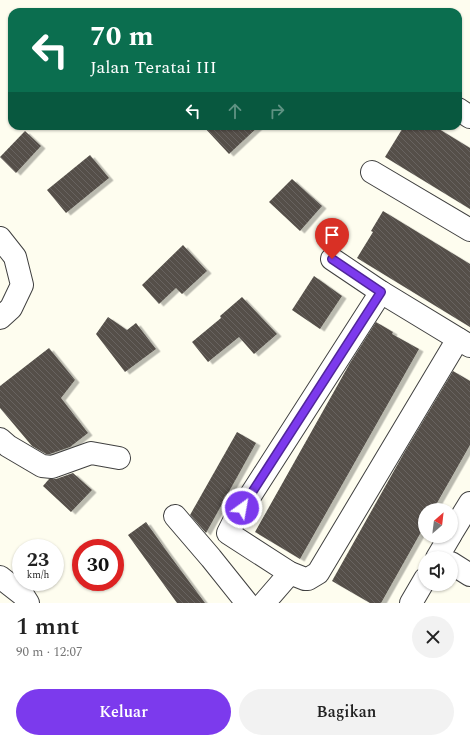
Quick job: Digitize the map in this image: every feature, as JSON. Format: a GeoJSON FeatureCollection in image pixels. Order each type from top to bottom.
{"type":"FeatureCollection","features":[{"type":"Feature","properties":{"kind":"street"},"geometry":{"type":"LineString","coordinates":[[372,172],[470,230]]}},
{"type":"Feature","properties":{"kind":"street"},"geometry":{"type":"LineString","coordinates":[[0,238],[15,257],[22,286],[11,308],[0,318]]}},
{"type":"Feature","properties":{"kind":"street"},"geometry":{"type":"LineString","coordinates":[[228,533],[290,573],[308,579],[318,573],[464,342],[381,292],[332,259]]}},
{"type":"Feature","properties":{"kind":"street"},"geometry":{"type":"LineString","coordinates":[[211,558],[381,292]]}},
{"type":"Feature","properties":{"kind":"street"},"geometry":{"type":"LineString","coordinates":[[3,447],[42,466],[52,467],[91,453],[119,458]]}},
{"type":"Feature","properties":{"kind":"street"},"geometry":{"type":"LineString","coordinates":[[458,522],[470,503]]}},
{"type":"Feature","properties":{"kind":"street"},"geometry":{"type":"LineString","coordinates":[[175,516],[247,603]]}},
{"type":"Feature","properties":{"kind":"street"},"geometry":{"type":"LineString","coordinates":[[458,568],[470,575]]}},
{"type":"Feature","properties":{"kind":"street"},"geometry":{"type":"LineString","coordinates":[[264,603],[290,573]]}},
{"type":"Feature","properties":{"kind":"street"},"geometry":{"type":"LineString","coordinates":[[0,576],[23,595],[28,603]]}},
{"type":"Feature","properties":{"kind":"street"},"geometry":{"type":"LineString","coordinates":[[411,603],[418,591]]}},
{"type":"Feature","properties":{"kind":"building"},"geometry":{"type":"Polygon","coordinates":[[[207,130],[255,130],[229,154],[207,130]]]}},
{"type":"Feature","properties":{"kind":"building"},"geometry":{"type":"Polygon","coordinates":[[[402,130],[441,130],[470,148],[470,209],[385,157],[402,130]]]}},
{"type":"Feature","properties":{"kind":"building"},"geometry":{"type":"Polygon","coordinates":[[[25,131],[41,146],[16,173],[0,157],[25,131]]]}},
{"type":"Feature","properties":{"kind":"building"},"geometry":{"type":"Polygon","coordinates":[[[90,155],[109,178],[66,213],[47,190],[90,155]]]}},
{"type":"Feature","properties":{"kind":"building"},"geometry":{"type":"Polygon","coordinates":[[[292,179],[322,206],[300,231],[269,202],[292,179]]]}},
{"type":"Feature","properties":{"kind":"building"},"geometry":{"type":"Polygon","coordinates":[[[383,211],[470,264],[470,327],[357,258],[373,232],[371,231],[383,211]]]}},
{"type":"Feature","properties":{"kind":"building"},"geometry":{"type":"Polygon","coordinates":[[[183,245],[207,271],[182,294],[176,288],[159,304],[142,285],[183,245]]]}},
{"type":"Feature","properties":{"kind":"building"},"geometry":{"type":"Polygon","coordinates":[[[314,276],[342,296],[320,329],[292,310],[314,276]]]}},
{"type":"Feature","properties":{"kind":"building"},"geometry":{"type":"Polygon","coordinates":[[[242,297],[277,334],[254,354],[239,337],[208,362],[192,342],[221,318],[220,316],[242,297]]]}},
{"type":"Feature","properties":{"kind":"building"},"geometry":{"type":"Polygon","coordinates":[[[108,317],[127,330],[136,323],[156,349],[125,372],[96,334],[108,317]]]}},
{"type":"Feature","properties":{"kind":"building"},"geometry":{"type":"Polygon","coordinates":[[[376,322],[393,332],[392,334],[419,349],[300,559],[255,532],[350,363],[376,322]]]}},
{"type":"Feature","properties":{"kind":"building"},"geometry":{"type":"Polygon","coordinates":[[[49,348],[75,380],[61,398],[88,433],[70,447],[46,454],[32,446],[0,408],[0,386],[49,348]]]}},
{"type":"Feature","properties":{"kind":"building"},"geometry":{"type":"Polygon","coordinates":[[[453,371],[470,381],[470,445],[437,503],[418,503],[418,537],[381,603],[370,603],[332,581],[404,453],[453,371]]]}},
{"type":"Feature","properties":{"kind":"building"},"geometry":{"type":"Polygon","coordinates":[[[237,432],[256,443],[206,533],[190,515],[237,432]]]}},
{"type":"Feature","properties":{"kind":"building"},"geometry":{"type":"Polygon","coordinates":[[[73,473],[92,490],[71,512],[43,486],[49,479],[56,479],[73,473]]]}},
{"type":"Feature","properties":{"kind":"building"},"geometry":{"type":"Polygon","coordinates":[[[146,522],[205,603],[177,603],[128,535],[146,522]]]}},
{"type":"Feature","properties":{"kind":"route"},"geometry":{"type":"LineString","coordinates":[[242,508],[381,292],[332,259]]}}]}
